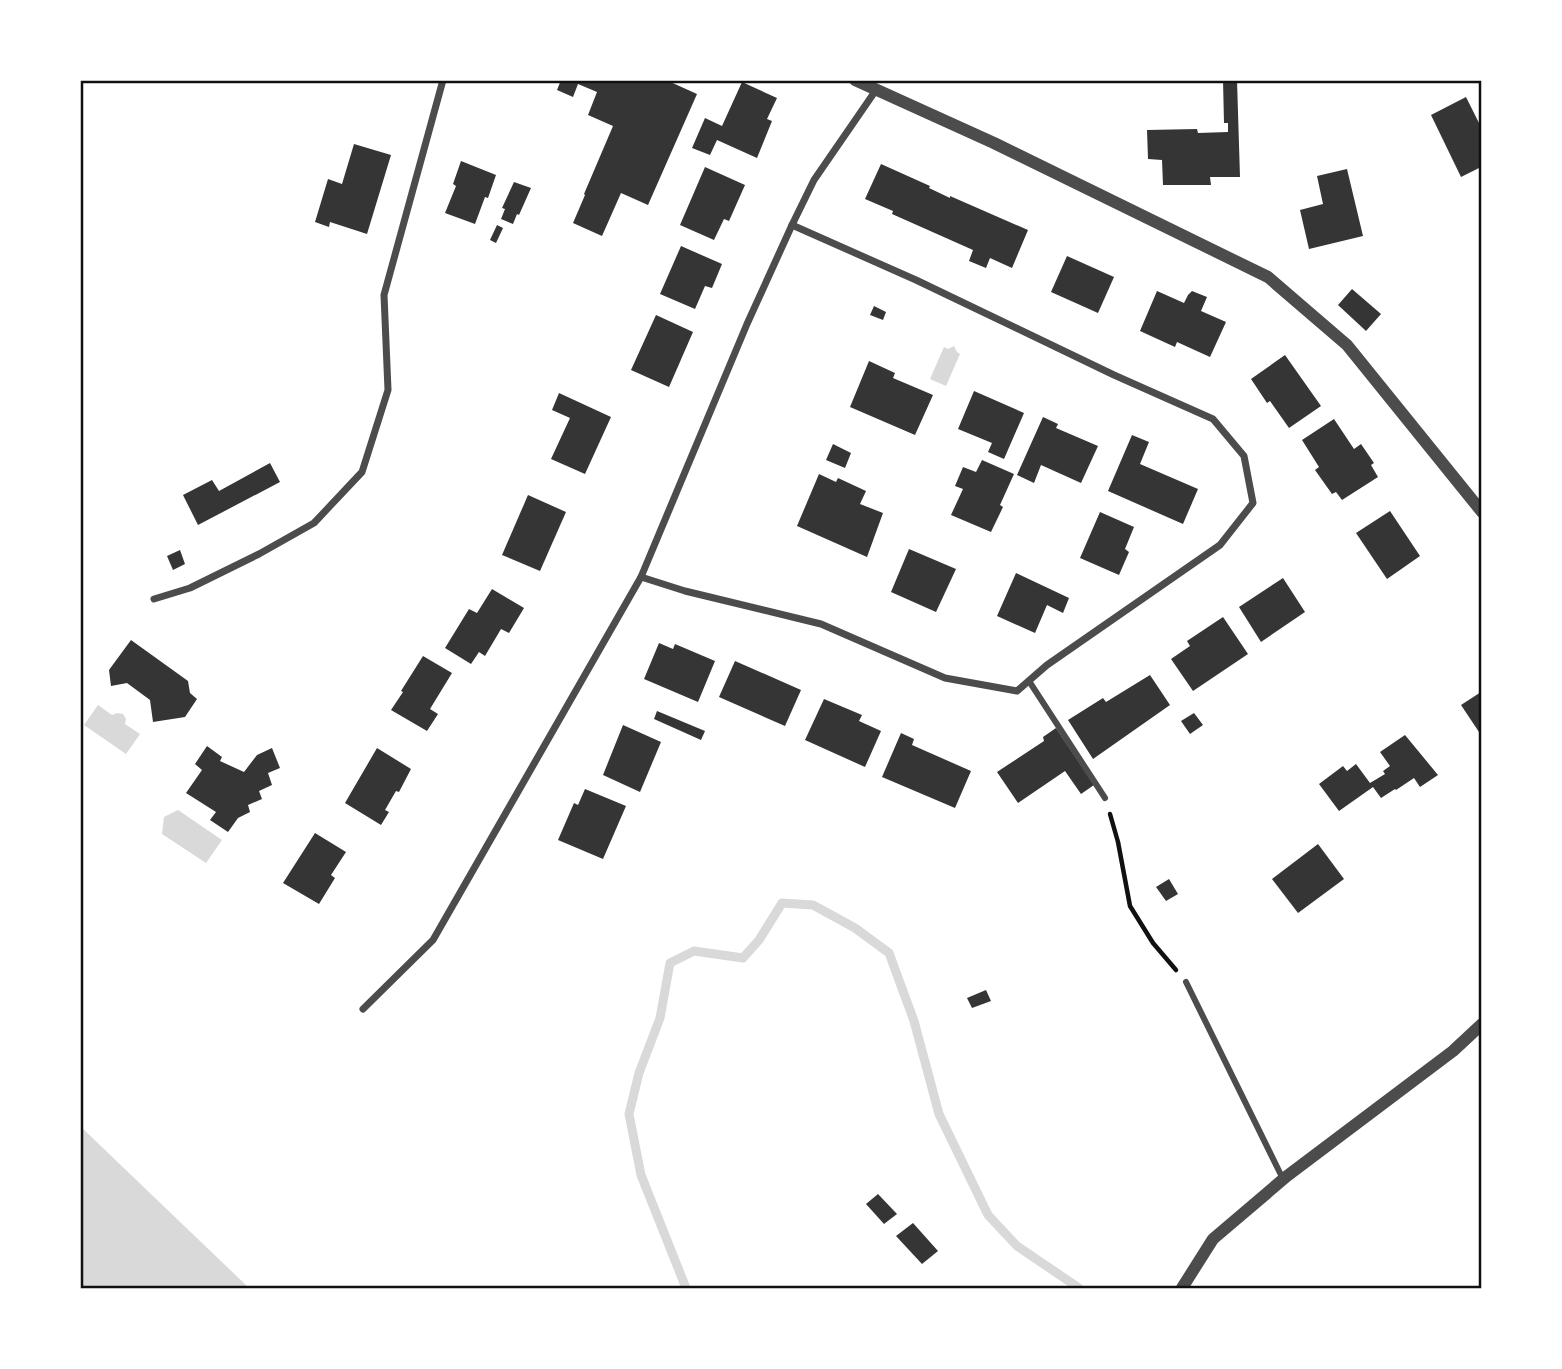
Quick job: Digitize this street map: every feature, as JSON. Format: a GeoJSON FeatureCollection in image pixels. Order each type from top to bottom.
{"type":"FeatureCollection","features":[{"type":"Feature","properties":{"kind":"street"},"geometry":{"type":"LineString","coordinates":[[154,598],[190,587],[259,554],[314,523],[362,472],[388,390],[384,295],[443,80]]}},
{"type":"Feature","properties":{"kind":"street"},"geometry":{"type":"LineString","coordinates":[[855,80],[994,143],[1268,277],[1347,345],[1482,512]]}},
{"type":"Feature","properties":{"kind":"street"},"geometry":{"type":"LineString","coordinates":[[363,1009],[433,940],[641,576],[747,324],[792,225],[814,180],[876,90]]}},
{"type":"Feature","properties":{"kind":"street"},"geometry":{"type":"LineString","coordinates":[[641,576],[685,591],[821,624],[945,678],[1017,691],[1047,665],[1220,545],[1254,503],[1244,456],[1213,419],[792,225]]}},
{"type":"Feature","properties":{"kind":"street"},"geometry":{"type":"LineString","coordinates":[[1028,681],[1105,798]]}},
{"type":"Feature","properties":{"kind":"street"},"geometry":{"type":"LineString","coordinates":[[1186,982],[1283,1179]]}},
{"type":"Feature","properties":{"kind":"street"},"geometry":{"type":"LineString","coordinates":[[1182,1289],[1213,1239],[1283,1179],[1453,1051],[1482,1024]]}},
{"type":"Feature","properties":{"kind":"path"},"geometry":{"type":"LineString","coordinates":[[1105,798],[1118,842],[1130,906],[1153,943],[1186,982]]}},
{"type":"Feature","properties":{"kind":"shaded area"},"geometry":{"type":"Polygon","coordinates":[[[954,346],[960,354],[946,386],[930,379],[944,347],[948,349],[954,346]]]}},
{"type":"Feature","properties":{"kind":"shaded area"},"geometry":{"type":"Polygon","coordinates":[[[98,705],[112,715],[123,714],[125,724],[140,734],[126,754],[84,725],[98,705]]]}},
{"type":"Feature","properties":{"kind":"shaded area"},"geometry":{"type":"Polygon","coordinates":[[[178,810],[222,840],[206,863],[162,834],[164,817],[178,810]]]}},
{"type":"Feature","properties":{"kind":"shaded area"},"geometry":{"type":"Polygon","coordinates":[[[81,1127],[249,1288],[81,1288],[81,1127]]]}},
{"type":"Feature","properties":{"kind":"building"},"geometry":{"type":"Polygon","coordinates":[[[561,80],[666,80],[697,94],[648,205],[621,193],[602,236],[573,223],[613,126],[588,115],[597,92],[578,84],[573,97],[557,90],[561,80]]]}},
{"type":"Feature","properties":{"kind":"building"},"geometry":{"type":"Polygon","coordinates":[[[1223,80],[1237,80],[1240,177],[1210,177],[1211,185],[1163,185],[1162,160],[1148,159],[1147,130],[1197,129],[1198,133],[1228,132],[1228,123],[1224,123],[1223,80]]]}},
{"type":"Feature","properties":{"kind":"building"},"geometry":{"type":"Polygon","coordinates":[[[742,82],[777,98],[767,119],[772,121],[757,158],[717,140],[710,155],[692,148],[705,118],[722,126],[742,82]]]}},
{"type":"Feature","properties":{"kind":"building"},"geometry":{"type":"Polygon","coordinates":[[[1466,97],[1481,127],[1481,167],[1461,177],[1431,115],[1466,97]]]}},
{"type":"Feature","properties":{"kind":"building"},"geometry":{"type":"Polygon","coordinates":[[[354,144],[391,155],[367,234],[330,222],[329,227],[315,222],[328,179],[342,184],[354,144]]]}},
{"type":"Feature","properties":{"kind":"building"},"geometry":{"type":"Polygon","coordinates":[[[461,161],[496,175],[475,224],[445,213],[456,186],[453,184],[461,161]]]}},
{"type":"Feature","properties":{"kind":"building"},"geometry":{"type":"Polygon","coordinates":[[[881,164],[950,198],[1028,230],[1012,268],[990,258],[986,268],[969,261],[973,250],[865,199],[881,164]]]}},
{"type":"Feature","properties":{"kind":"building"},"geometry":{"type":"Polygon","coordinates":[[[705,167],[745,185],[729,221],[724,219],[714,240],[680,225],[705,167]]]}},
{"type":"Feature","properties":{"kind":"building"},"geometry":{"type":"Polygon","coordinates":[[[1347,169],[1363,236],[1309,249],[1300,210],[1323,204],[1317,176],[1347,169]]]}},
{"type":"Feature","properties":{"kind":"building"},"geometry":{"type":"Polygon","coordinates":[[[514,182],[531,188],[513,224],[501,219],[505,209],[502,208],[514,182]]]}},
{"type":"Feature","properties":{"kind":"building"},"geometry":{"type":"Polygon","coordinates":[[[497,225],[503,228],[496,243],[490,240],[497,225]]]}},
{"type":"Feature","properties":{"kind":"building"},"geometry":{"type":"Polygon","coordinates":[[[681,246],[722,264],[712,288],[705,286],[695,309],[660,294],[681,246]]]}},
{"type":"Feature","properties":{"kind":"building"},"geometry":{"type":"Polygon","coordinates":[[[1067,256],[1114,277],[1098,313],[1051,292],[1067,256]]]}},
{"type":"Feature","properties":{"kind":"building"},"geometry":{"type":"Polygon","coordinates":[[[1352,289],[1381,314],[1366,331],[1338,305],[1352,289]]]}},
{"type":"Feature","properties":{"kind":"building"},"geometry":{"type":"Polygon","coordinates":[[[1157,291],[1184,303],[1192,291],[1207,297],[1201,311],[1226,322],[1210,357],[1177,342],[1175,347],[1140,331],[1157,291]]]}},
{"type":"Feature","properties":{"kind":"building"},"geometry":{"type":"Polygon","coordinates":[[[874,306],[886,312],[883,320],[870,315],[874,306]]]}},
{"type":"Feature","properties":{"kind":"building"},"geometry":{"type":"Polygon","coordinates":[[[656,315],[693,332],[669,387],[631,370],[656,315]]]}},
{"type":"Feature","properties":{"kind":"building"},"geometry":{"type":"Polygon","coordinates":[[[1285,355],[1321,406],[1289,428],[1251,379],[1285,355]]]}},
{"type":"Feature","properties":{"kind":"building"},"geometry":{"type":"Polygon","coordinates":[[[869,361],[895,373],[893,378],[933,395],[915,435],[850,407],[869,361]]]}},
{"type":"Feature","properties":{"kind":"building"},"geometry":{"type":"Polygon","coordinates":[[[974,391],[1024,413],[1004,459],[988,452],[992,443],[958,429],[974,391]]]}},
{"type":"Feature","properties":{"kind":"building"},"geometry":{"type":"Polygon","coordinates":[[[559,393],[611,417],[585,474],[551,459],[570,418],[552,410],[559,393]]]}},
{"type":"Feature","properties":{"kind":"building"},"geometry":{"type":"Polygon","coordinates":[[[1043,417],[1058,424],[1056,428],[1098,446],[1081,483],[1041,465],[1034,483],[1017,475],[1043,417]]]}},
{"type":"Feature","properties":{"kind":"building"},"geometry":{"type":"Polygon","coordinates":[[[1334,419],[1354,449],[1361,444],[1374,463],[1371,465],[1378,477],[1342,500],[1336,492],[1332,494],[1315,470],[1319,467],[1302,440],[1334,419]]]}},
{"type":"Feature","properties":{"kind":"building"},"geometry":{"type":"Polygon","coordinates":[[[1132,435],[1149,442],[1140,464],[1198,489],[1183,524],[1108,491],[1132,435]]]}},
{"type":"Feature","properties":{"kind":"building"},"geometry":{"type":"Polygon","coordinates":[[[833,444],[851,453],[845,468],[826,460],[833,444]]]}},
{"type":"Feature","properties":{"kind":"building"},"geometry":{"type":"Polygon","coordinates":[[[982,460],[1014,474],[991,532],[951,515],[963,489],[955,486],[963,467],[976,472],[982,460]]]}},
{"type":"Feature","properties":{"kind":"building"},"geometry":{"type":"Polygon","coordinates":[[[270,463],[280,482],[198,525],[183,495],[212,480],[219,491],[270,463]]]}},
{"type":"Feature","properties":{"kind":"building"},"geometry":{"type":"Polygon","coordinates":[[[819,474],[836,482],[838,478],[866,491],[860,504],[883,513],[867,557],[797,526],[819,474]]]}},
{"type":"Feature","properties":{"kind":"building"},"geometry":{"type":"Polygon","coordinates":[[[528,495],[566,512],[540,571],[502,555],[528,495]]]}},
{"type":"Feature","properties":{"kind":"building"},"geometry":{"type":"Polygon","coordinates":[[[1390,511],[1420,556],[1387,579],[1356,533],[1390,511]]]}},
{"type":"Feature","properties":{"kind":"building"},"geometry":{"type":"Polygon","coordinates":[[[1100,512],[1134,527],[1125,549],[1129,552],[1119,575],[1080,558],[1100,512]]]}},
{"type":"Feature","properties":{"kind":"building"},"geometry":{"type":"Polygon","coordinates":[[[909,549],[956,569],[936,612],[891,592],[909,549]]]}},
{"type":"Feature","properties":{"kind":"building"},"geometry":{"type":"Polygon","coordinates":[[[180,550],[185,564],[173,570],[167,556],[180,550]]]}},
{"type":"Feature","properties":{"kind":"building"},"geometry":{"type":"Polygon","coordinates":[[[1016,573],[1069,598],[1063,613],[1047,605],[1035,633],[997,616],[1016,573]]]}},
{"type":"Feature","properties":{"kind":"building"},"geometry":{"type":"Polygon","coordinates":[[[1283,578],[1305,612],[1261,642],[1239,607],[1283,578]]]}},
{"type":"Feature","properties":{"kind":"building"},"geometry":{"type":"Polygon","coordinates":[[[492,589],[524,608],[509,633],[501,629],[485,656],[479,652],[471,664],[445,648],[469,609],[477,613],[492,589]]]}},
{"type":"Feature","properties":{"kind":"building"},"geometry":{"type":"Polygon","coordinates":[[[1223,617],[1248,654],[1193,691],[1171,659],[1190,646],[1187,641],[1223,617]]]}},
{"type":"Feature","properties":{"kind":"building"},"geometry":{"type":"Polygon","coordinates":[[[131,640],[188,681],[190,693],[197,699],[185,717],[153,722],[150,700],[127,683],[111,686],[109,670],[131,640]]]}},
{"type":"Feature","properties":{"kind":"building"},"geometry":{"type":"Polygon","coordinates":[[[659,643],[673,649],[675,644],[715,661],[698,702],[644,679],[659,643]]]}},
{"type":"Feature","properties":{"kind":"building"},"geometry":{"type":"Polygon","coordinates":[[[423,656],[452,673],[430,709],[438,714],[427,731],[391,710],[423,656]]]}},
{"type":"Feature","properties":{"kind":"building"},"geometry":{"type":"Polygon","coordinates":[[[735,661],[801,690],[785,726],[719,697],[735,661]]]}},
{"type":"Feature","properties":{"kind":"building"},"geometry":{"type":"Polygon","coordinates":[[[1150,675],[1170,705],[1093,759],[1068,720],[1103,698],[1106,702],[1150,675]]]}},
{"type":"Feature","properties":{"kind":"building"},"geometry":{"type":"Polygon","coordinates":[[[1481,692],[1481,735],[1461,705],[1481,692]]]}},
{"type":"Feature","properties":{"kind":"building"},"geometry":{"type":"Polygon","coordinates":[[[824,699],[862,715],[859,721],[881,731],[865,767],[805,740],[824,699]]]}},
{"type":"Feature","properties":{"kind":"building"},"geometry":{"type":"Polygon","coordinates":[[[657,711],[705,731],[701,740],[654,719],[657,711]]]}},
{"type":"Feature","properties":{"kind":"building"},"geometry":{"type":"Polygon","coordinates":[[[1194,713],[1203,725],[1190,734],[1181,721],[1194,713]]]}},
{"type":"Feature","properties":{"kind":"building"},"geometry":{"type":"Polygon","coordinates":[[[623,725],[661,742],[640,792],[603,775],[623,725]]]}},
{"type":"Feature","properties":{"kind":"building"},"geometry":{"type":"Polygon","coordinates":[[[1056,728],[1094,785],[1081,794],[1065,771],[1018,803],[997,772],[1044,741],[1043,737],[1056,728]]]}},
{"type":"Feature","properties":{"kind":"building"},"geometry":{"type":"Polygon","coordinates":[[[901,733],[914,739],[912,745],[971,771],[955,808],[882,777],[901,733]]]}},
{"type":"Feature","properties":{"kind":"building"},"geometry":{"type":"Polygon","coordinates":[[[1405,735],[1438,775],[1420,787],[1414,778],[1381,798],[1373,787],[1339,811],[1319,784],[1343,766],[1347,771],[1356,764],[1370,783],[1385,774],[1383,771],[1390,766],[1380,752],[1405,735]]]}},
{"type":"Feature","properties":{"kind":"building"},"geometry":{"type":"Polygon","coordinates":[[[207,746],[222,757],[220,761],[244,772],[257,755],[272,748],[280,768],[268,773],[272,785],[259,791],[262,799],[248,805],[250,812],[238,818],[228,832],[210,820],[216,812],[186,793],[202,770],[195,764],[207,746]]]}},
{"type":"Feature","properties":{"kind":"building"},"geometry":{"type":"Polygon","coordinates":[[[377,748],[411,769],[399,792],[396,791],[385,810],[389,812],[381,825],[345,803],[377,748]]]}},
{"type":"Feature","properties":{"kind":"building"},"geometry":{"type":"Polygon","coordinates":[[[585,789],[626,806],[603,859],[558,840],[574,803],[578,805],[585,789]]]}},
{"type":"Feature","properties":{"kind":"building"},"geometry":{"type":"Polygon","coordinates":[[[315,833],[346,852],[331,875],[335,878],[319,904],[283,883],[315,833]]]}},
{"type":"Feature","properties":{"kind":"building"},"geometry":{"type":"Polygon","coordinates":[[[1318,844],[1344,879],[1298,913],[1272,879],[1318,844]]]}},
{"type":"Feature","properties":{"kind":"building"},"geometry":{"type":"Polygon","coordinates":[[[1169,879],[1178,894],[1166,901],[1156,887],[1169,879]]]}},
{"type":"Feature","properties":{"kind":"building"},"geometry":{"type":"Polygon","coordinates":[[[986,990],[991,1001],[972,1008],[967,998],[986,990]]]}},
{"type":"Feature","properties":{"kind":"building"},"geometry":{"type":"Polygon","coordinates":[[[878,1194],[897,1214],[884,1224],[866,1204],[878,1194]]]}},
{"type":"Feature","properties":{"kind":"building"},"geometry":{"type":"Polygon","coordinates":[[[913,1223],[938,1251],[922,1264],[896,1236],[913,1223]]]}},
{"type":"Feature","properties":{"kind":"waterway"},"geometry":{"type":"LineString","coordinates":[[686,1288],[641,1175],[629,1114],[639,1073],[660,1018],[670,963],[694,951],[743,958],[759,940],[782,903],[813,905],[855,928],[889,953],[914,1021],[939,1114],[988,1215],[1017,1246],[1079,1288]]}}]}
